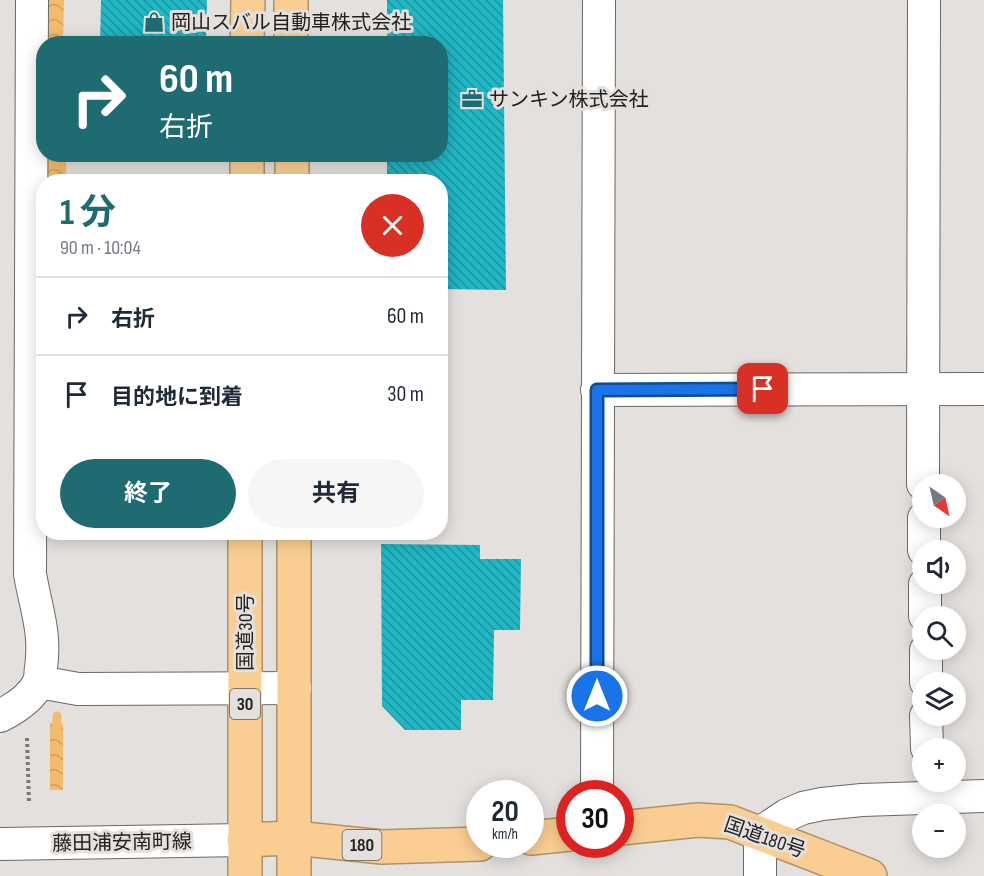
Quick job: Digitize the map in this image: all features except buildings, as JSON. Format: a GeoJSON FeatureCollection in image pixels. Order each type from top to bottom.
{"type":"FeatureCollection","features":[{"type":"Feature","properties":{"kind":"highway"},"geometry":{"type":"LineString","coordinates":[[248,0],[248,36]]}},
{"type":"Feature","properties":{"kind":"highway"},"geometry":{"type":"LineString","coordinates":[[291,0],[291,36]]}},
{"type":"Feature","properties":{"kind":"highway","name":"国道30号"},"geometry":{"type":"LineString","coordinates":[[245,876],[246,540]]}},
{"type":"Feature","properties":{"kind":"highway"},"geometry":{"type":"LineString","coordinates":[[294,540],[294,876]]}},
{"type":"Feature","properties":{"kind":"highway","name":"国道180号"},"geometry":{"type":"LineString","coordinates":[[634,827],[716,820],[730,822],[870,876]]}},
{"type":"Feature","properties":{"kind":"highway","name":"180"},"geometry":{"type":"LineString","coordinates":[[244,840],[294,838],[382,847],[466,844]]}},
{"type":"Feature","properties":{"kind":"street"},"geometry":{"type":"LineString","coordinates":[[0,716],[10,711],[32,690],[43,654],[42,624],[30,574],[32,0]]}},
{"type":"Feature","properties":{"kind":"street"},"geometry":{"type":"LineString","coordinates":[[597,780],[599,0]]}},
{"type":"Feature","properties":{"kind":"street"},"geometry":{"type":"LineString","coordinates":[[923,474],[924,0]]}},
{"type":"Feature","properties":{"kind":"street"},"geometry":{"type":"LineString","coordinates":[[597,390],[984,389]]}},
{"type":"Feature","properties":{"kind":"street"},"geometry":{"type":"LineString","coordinates":[[32,690],[295,688]]}},
{"type":"Feature","properties":{"kind":"street"},"geometry":{"type":"LineString","coordinates":[[760,876],[760,833],[787,815],[803,808],[912,792]]}},
{"type":"Feature","properties":{"kind":"street"},"geometry":{"type":"LineString","coordinates":[[951,792],[984,796]]}},
{"type":"Feature","properties":{"kind":"street","name":"藤田浦安南町線"},"geometry":{"type":"LineString","coordinates":[[0,844],[244,840]]}},
{"type":"Feature","properties":{"kind":"path"},"geometry":{"type":"LineString","coordinates":[[29,803],[32,690]]}},
{"type":"Feature","properties":{"kind":"water"},"geometry":{"type":"Polygon","coordinates":[[[49,0],[64,0],[63,36],[49,36],[49,0]]]}},
{"type":"Feature","properties":{"kind":"water"},"geometry":{"type":"Polygon","coordinates":[[[48,162],[66,162],[66,174],[48,174],[48,162]]]}},
{"type":"Feature","properties":{"kind":"water"},"geometry":{"type":"Polygon","coordinates":[[[50,723],[63,724],[63,790],[50,790],[50,723]]]}},
{"type":"Feature","properties":{"kind":"waterway"},"geometry":{"type":"LineString","coordinates":[[57,716],[57,734]]}},
{"type":"Feature","properties":{"kind":"place","name":"岡山スバル自動車株式会社"},"geometry":{"type":"Point","coordinates":[154,22]}},
{"type":"Feature","properties":{"kind":"place","name":"サンキン株式会社"},"geometry":{"type":"Point","coordinates":[472,99]}},
{"type":"Feature","properties":{"kind":"route"},"geometry":{"type":"LineString","coordinates":[[597,696],[597,390],[763,389]]}}]}
